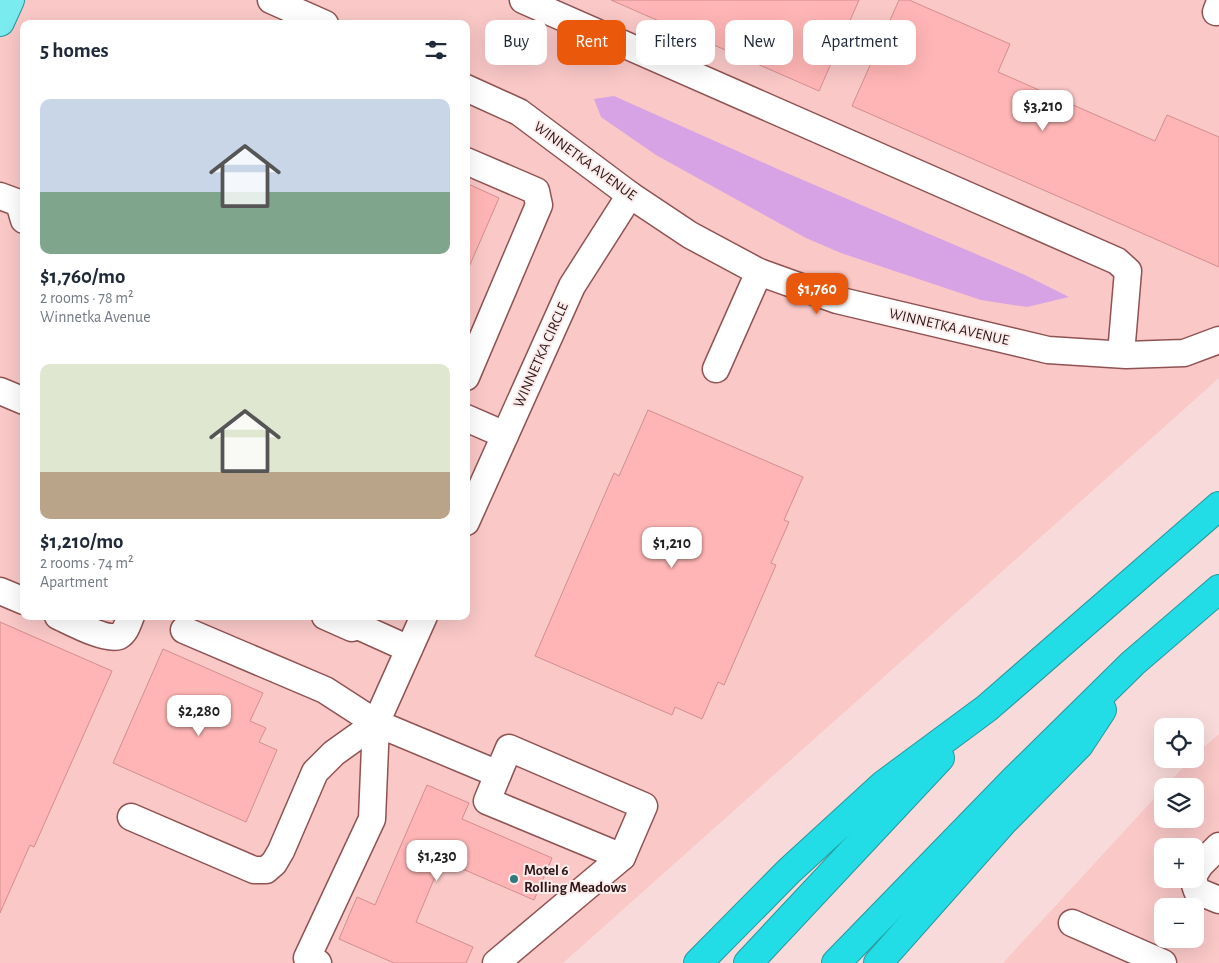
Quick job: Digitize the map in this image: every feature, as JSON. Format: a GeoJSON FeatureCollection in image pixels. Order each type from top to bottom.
{"type":"FeatureCollection","features":[{"type":"Feature","properties":{"kind":"highway"},"geometry":{"type":"LineString","coordinates":[[698,963],[789,871],[883,784],[987,708],[1219,506]]}},
{"type":"Feature","properties":{"kind":"highway"},"geometry":{"type":"LineString","coordinates":[[836,963],[1014,780],[1133,663],[1219,589]]}},
{"type":"Feature","properties":{"kind":"highway"},"geometry":{"type":"LineString","coordinates":[[878,963],[1003,822],[1079,745],[1133,663]]}},
{"type":"Feature","properties":{"kind":"highway"},"geometry":{"type":"LineString","coordinates":[[748,963],[987,708]]}},
{"type":"Feature","properties":{"kind":"main road"},"geometry":{"type":"LineString","coordinates":[[0,22],[10,0]]}},
{"type":"Feature","properties":{"kind":"street"},"geometry":{"type":"LineString","coordinates":[[271,0],[317,20]]}},
{"type":"Feature","properties":{"kind":"street"},"geometry":{"type":"LineString","coordinates":[[523,0],[1117,261],[1128,271],[1120,354]]}},
{"type":"Feature","properties":{"kind":"street","name":"WINNETKA AVENUE"},"geometry":{"type":"LineString","coordinates":[[470,90],[519,112],[630,195],[690,235],[759,272],[837,300],[1048,350],[1120,354],[1184,353],[1219,340]]}},
{"type":"Feature","properties":{"kind":"street"},"geometry":{"type":"LineString","coordinates":[[470,164],[536,191],[540,205],[470,368]]}},
{"type":"Feature","properties":{"kind":"street","name":"WINNETKA CIRCLE"},"geometry":{"type":"LineString","coordinates":[[470,513],[572,286],[630,195]]}},
{"type":"Feature","properties":{"kind":"street"},"geometry":{"type":"LineString","coordinates":[[716,369],[759,272]]}},
{"type":"Feature","properties":{"kind":"street"},"geometry":{"type":"LineString","coordinates":[[0,391],[20,399]]}},
{"type":"Feature","properties":{"kind":"street"},"geometry":{"type":"LineString","coordinates":[[470,420],[505,435]]}},
{"type":"Feature","properties":{"kind":"street"},"geometry":{"type":"LineString","coordinates":[[0,591],[20,600]]}},
{"type":"Feature","properties":{"kind":"street"},"geometry":{"type":"LineString","coordinates":[[67,620],[106,637],[118,636],[125,631],[129,620]]}},
{"type":"Feature","properties":{"kind":"street"},"geometry":{"type":"LineString","coordinates":[[334,620],[352,628],[360,621],[409,649]]}},
{"type":"Feature","properties":{"kind":"street"},"geometry":{"type":"LineString","coordinates":[[318,963],[307,958],[372,819],[376,722],[422,620]]}},
{"type":"Feature","properties":{"kind":"street"},"geometry":{"type":"LineString","coordinates":[[184,630],[325,690],[376,722],[498,774]]}},
{"type":"Feature","properties":{"kind":"street"},"geometry":{"type":"LineString","coordinates":[[131,817],[254,870],[266,870],[281,851],[315,772],[334,753],[376,722]]}},
{"type":"Feature","properties":{"kind":"street"},"geometry":{"type":"LineString","coordinates":[[496,963],[622,857],[644,806],[509,748],[487,800],[622,857]]}},
{"type":"Feature","properties":{"kind":"street"},"geometry":{"type":"LineString","coordinates":[[1204,860],[1219,846]]}},
{"type":"Feature","properties":{"kind":"street"},"geometry":{"type":"LineString","coordinates":[[1196,888],[1197,891],[1219,900]]}},
{"type":"Feature","properties":{"kind":"street"},"geometry":{"type":"LineString","coordinates":[[1072,922],[1163,963]]}},
{"type":"Feature","properties":{"kind":"shaded area"},"geometry":{"type":"Polygon","coordinates":[[[0,0],[1219,0],[1219,378],[563,963],[0,963],[0,0]]]}},
{"type":"Feature","properties":{"kind":"shaded area"},"geometry":{"type":"Polygon","coordinates":[[[614,96],[782,171],[1025,275],[1069,297],[1027,307],[981,300],[841,253],[806,238],[656,155],[601,117],[594,99],[614,96]]]}},
{"type":"Feature","properties":{"kind":"shaded area"},"geometry":{"type":"Polygon","coordinates":[[[1219,734],[1219,963],[1003,963],[1154,799],[1154,828],[1204,828],[1204,778],[1173,778],[1183,768],[1204,768],[1204,747],[1219,734]]]}},
{"type":"Feature","properties":{"kind":"building"},"geometry":{"type":"Polygon","coordinates":[[[611,0],[859,0],[850,20],[803,20],[803,65],[830,65],[819,91],[760,65],[793,65],[793,20],[725,20],[725,50],[715,46],[715,20],[657,20],[611,0]]]}},
{"type":"Feature","properties":{"kind":"building"},"geometry":{"type":"Polygon","coordinates":[[[899,0],[909,0],[1010,44],[998,72],[1155,141],[1167,115],[1219,137],[1219,267],[852,106],[870,65],[916,65],[916,20],[890,20],[899,0]]]}},
{"type":"Feature","properties":{"kind":"building"},"geometry":{"type":"Polygon","coordinates":[[[470,185],[499,198],[470,265],[470,185]]]}},
{"type":"Feature","properties":{"kind":"building"},"geometry":{"type":"Polygon","coordinates":[[[648,410],[803,477],[784,520],[789,522],[771,563],[776,565],[724,685],[718,682],[702,719],[675,707],[672,715],[535,656],[614,473],[619,476],[648,410]]]}},
{"type":"Feature","properties":{"kind":"building"},"geometry":{"type":"Polygon","coordinates":[[[0,622],[112,671],[34,847],[30,845],[0,913],[0,622]]]}},
{"type":"Feature","properties":{"kind":"building"},"geometry":{"type":"Polygon","coordinates":[[[163,649],[263,693],[250,721],[266,728],[259,742],[277,750],[246,822],[113,763],[163,649]]]}},
{"type":"Feature","properties":{"kind":"building","name":"Motel 6 Rolling Meadows"},"geometry":{"type":"Polygon","coordinates":[[[427,785],[469,803],[462,819],[552,858],[534,900],[442,860],[416,922],[473,947],[466,963],[394,963],[339,939],[357,897],[375,905],[427,785]]]}},
{"type":"Feature","properties":{"kind":"place","name":"Motel 6 Rolling Meadows"},"geometry":{"type":"Point","coordinates":[514,879]}}]}
